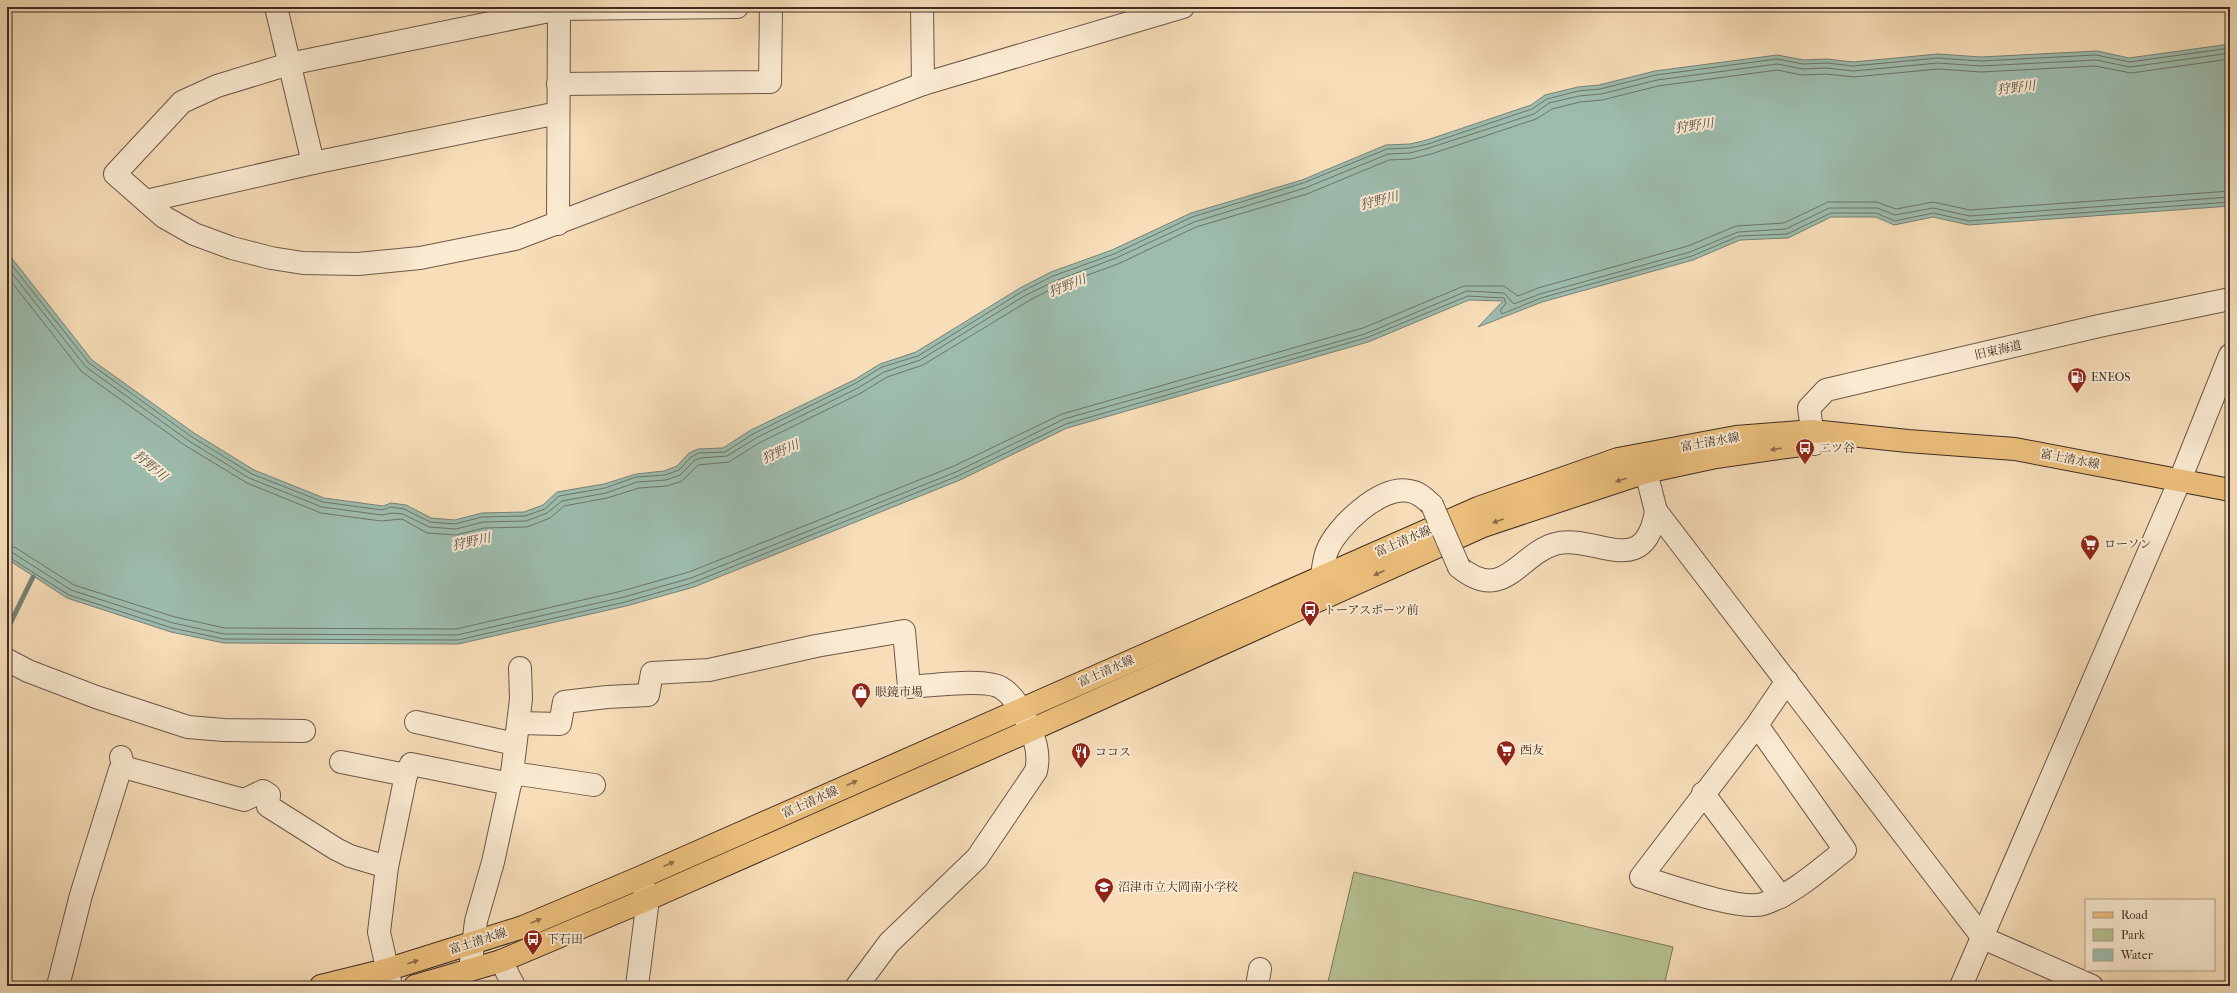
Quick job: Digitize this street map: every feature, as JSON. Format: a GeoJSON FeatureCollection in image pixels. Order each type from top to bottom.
{"type":"FeatureCollection","features":[{"type":"Feature","properties":{"kind":"main road","name":"富士清水線"},"geometry":{"type":"LineString","coordinates":[[321,986],[389,978],[473,943],[523,927],[640,878],[1478,508],[1618,459],[1736,437],[1813,437],[1908,441],[2015,449],[2230,490]]}},
{"type":"Feature","properties":{"kind":"main road","name":"富士清水線"},"geometry":{"type":"LineString","coordinates":[[420,986],[501,961],[648,899],[1031,730],[1483,526],[1646,472],[1813,437]]}},
{"type":"Feature","properties":{"kind":"street"},"geometry":{"type":"LineString","coordinates":[[276,7],[313,163]]}},
{"type":"Feature","properties":{"kind":"street"},"geometry":{"type":"LineString","coordinates":[[738,7],[559,8],[289,64],[217,86],[182,102],[115,174],[164,217],[194,234],[232,248],[271,258],[303,263],[358,264],[420,258],[515,239],[558,224],[923,84],[1183,7]]}},
{"type":"Feature","properties":{"kind":"street"},"geometry":{"type":"LineString","coordinates":[[558,84],[770,82],[771,7]]}},
{"type":"Feature","properties":{"kind":"street"},"geometry":{"type":"LineString","coordinates":[[922,7],[923,84]]}},
{"type":"Feature","properties":{"kind":"street"},"geometry":{"type":"LineString","coordinates":[[558,224],[559,8]]}},
{"type":"Feature","properties":{"kind":"street"},"geometry":{"type":"LineString","coordinates":[[146,201],[313,163],[558,113]]}},
{"type":"Feature","properties":{"kind":"street","name":"旧東海道"},"geometry":{"type":"LineString","coordinates":[[1813,437],[1809,408],[1826,390],[2099,326],[2230,299]]}},
{"type":"Feature","properties":{"kind":"street"},"geometry":{"type":"LineString","coordinates":[[1961,986],[2180,480],[2230,355]]}},
{"type":"Feature","properties":{"kind":"street"},"geometry":{"type":"LineString","coordinates":[[1646,472],[1656,511],[1983,938],[2092,986]]}},
{"type":"Feature","properties":{"kind":"street"},"geometry":{"type":"LineString","coordinates":[[1322,576],[1327,551],[1338,535],[1357,513],[1380,496],[1408,490],[1418,493],[1432,505],[1459,568],[1478,578],[1492,580],[1502,579],[1514,573],[1541,549],[1557,543],[1584,544],[1605,550],[1626,551],[1644,542],[1653,528],[1656,511]]}},
{"type":"Feature","properties":{"kind":"street"},"geometry":{"type":"LineString","coordinates":[[519,722],[560,724],[564,702],[607,696],[648,695],[652,673],[709,670],[816,646],[904,631],[909,687],[987,682],[1003,689],[1020,709],[1031,730],[1038,761],[1036,771],[1029,785],[977,858],[889,943],[857,986]]}},
{"type":"Feature","properties":{"kind":"street"},"geometry":{"type":"LineString","coordinates":[[7,660],[28,671],[96,697],[188,726],[224,730],[304,731]]}},
{"type":"Feature","properties":{"kind":"street"},"geometry":{"type":"LineString","coordinates":[[470,970],[476,921],[493,862],[511,778],[522,699],[520,668]]}},
{"type":"Feature","properties":{"kind":"street"},"geometry":{"type":"LineString","coordinates":[[1757,725],[1845,850],[1803,882],[1781,896],[1762,904],[1740,905],[1641,878],[1703,793],[1757,725],[1786,680]]}},
{"type":"Feature","properties":{"kind":"street"},"geometry":{"type":"LineString","coordinates":[[416,722],[515,744]]}},
{"type":"Feature","properties":{"kind":"street"},"geometry":{"type":"LineString","coordinates":[[58,986],[86,880],[122,762],[244,800],[263,791],[267,792],[269,795],[268,806],[295,825],[350,856],[386,867]]}},
{"type":"Feature","properties":{"kind":"street"},"geometry":{"type":"LineString","coordinates":[[341,762],[406,775]]}},
{"type":"Feature","properties":{"kind":"street"},"geometry":{"type":"LineString","coordinates":[[389,978],[379,932],[386,867],[406,775],[411,764],[511,778],[594,785]]}},
{"type":"Feature","properties":{"kind":"street"},"geometry":{"type":"LineString","coordinates":[[1703,793],[1781,896]]}},
{"type":"Feature","properties":{"kind":"street"},"geometry":{"type":"LineString","coordinates":[[637,986],[648,899],[640,878]]}},
{"type":"Feature","properties":{"kind":"street"},"geometry":{"type":"LineString","coordinates":[[501,961],[514,986]]}},
{"type":"Feature","properties":{"kind":"green space"},"geometry":{"type":"Polygon","coordinates":[[[1354,872],[1673,947],[1664,986],[1327,986],[1354,872]]]}},
{"type":"Feature","properties":{"kind":"water","name":"狩野川"},"geometry":{"type":"Polygon","coordinates":[[[2230,44],[2230,206],[1969,225],[1933,217],[1894,225],[1876,217],[1831,217],[1788,238],[1740,240],[1693,260],[1542,302],[1478,327],[1503,301],[1469,300],[1368,342],[1067,428],[960,480],[694,587],[626,606],[458,644],[224,643],[171,632],[67,598],[7,559],[7,252],[92,360],[194,433],[254,470],[324,498],[383,506],[391,503],[406,505],[431,518],[455,520],[482,513],[524,512],[543,505],[557,492],[604,484],[636,474],[664,471],[677,466],[689,453],[698,449],[723,448],[751,430],[854,380],[880,364],[916,352],[1020,288],[1051,272],[1112,250],[1191,213],[1302,180],[1386,145],[1410,144],[1427,140],[1531,105],[1545,95],[1578,87],[1599,85],[1655,71],[1777,55],[1804,60],[1827,59],[1853,62],[1938,54],[1981,57],[2097,51],[2129,58],[2230,44]]]}},
{"type":"Feature","properties":{"kind":"waterway"},"geometry":{"type":"LineString","coordinates":[[7,630],[33,577]]}},
{"type":"Feature","properties":{"kind":"place","name":"ENEOS"},"geometry":{"type":"Point","coordinates":[2077,394]}},
{"type":"Feature","properties":{"kind":"place","name":"二ツ谷"},"geometry":{"type":"Point","coordinates":[1805,465]}},
{"type":"Feature","properties":{"kind":"place","name":"ローソン"},"geometry":{"type":"Point","coordinates":[2090,561]}},
{"type":"Feature","properties":{"kind":"place","name":"トーアスポーツ前"},"geometry":{"type":"Point","coordinates":[1310,627]}},
{"type":"Feature","properties":{"kind":"place","name":"眼鏡市場"},"geometry":{"type":"Point","coordinates":[861,709]}},
{"type":"Feature","properties":{"kind":"place","name":"西友"},"geometry":{"type":"Point","coordinates":[1506,767]}},
{"type":"Feature","properties":{"kind":"place","name":"ココス"},"geometry":{"type":"Point","coordinates":[1081,769]}},
{"type":"Feature","properties":{"kind":"place","name":"沼津市立大岡南小学校"},"geometry":{"type":"Point","coordinates":[1104,904]}},
{"type":"Feature","properties":{"kind":"place","name":"下石田"},"geometry":{"type":"Point","coordinates":[533,956]}}]}
